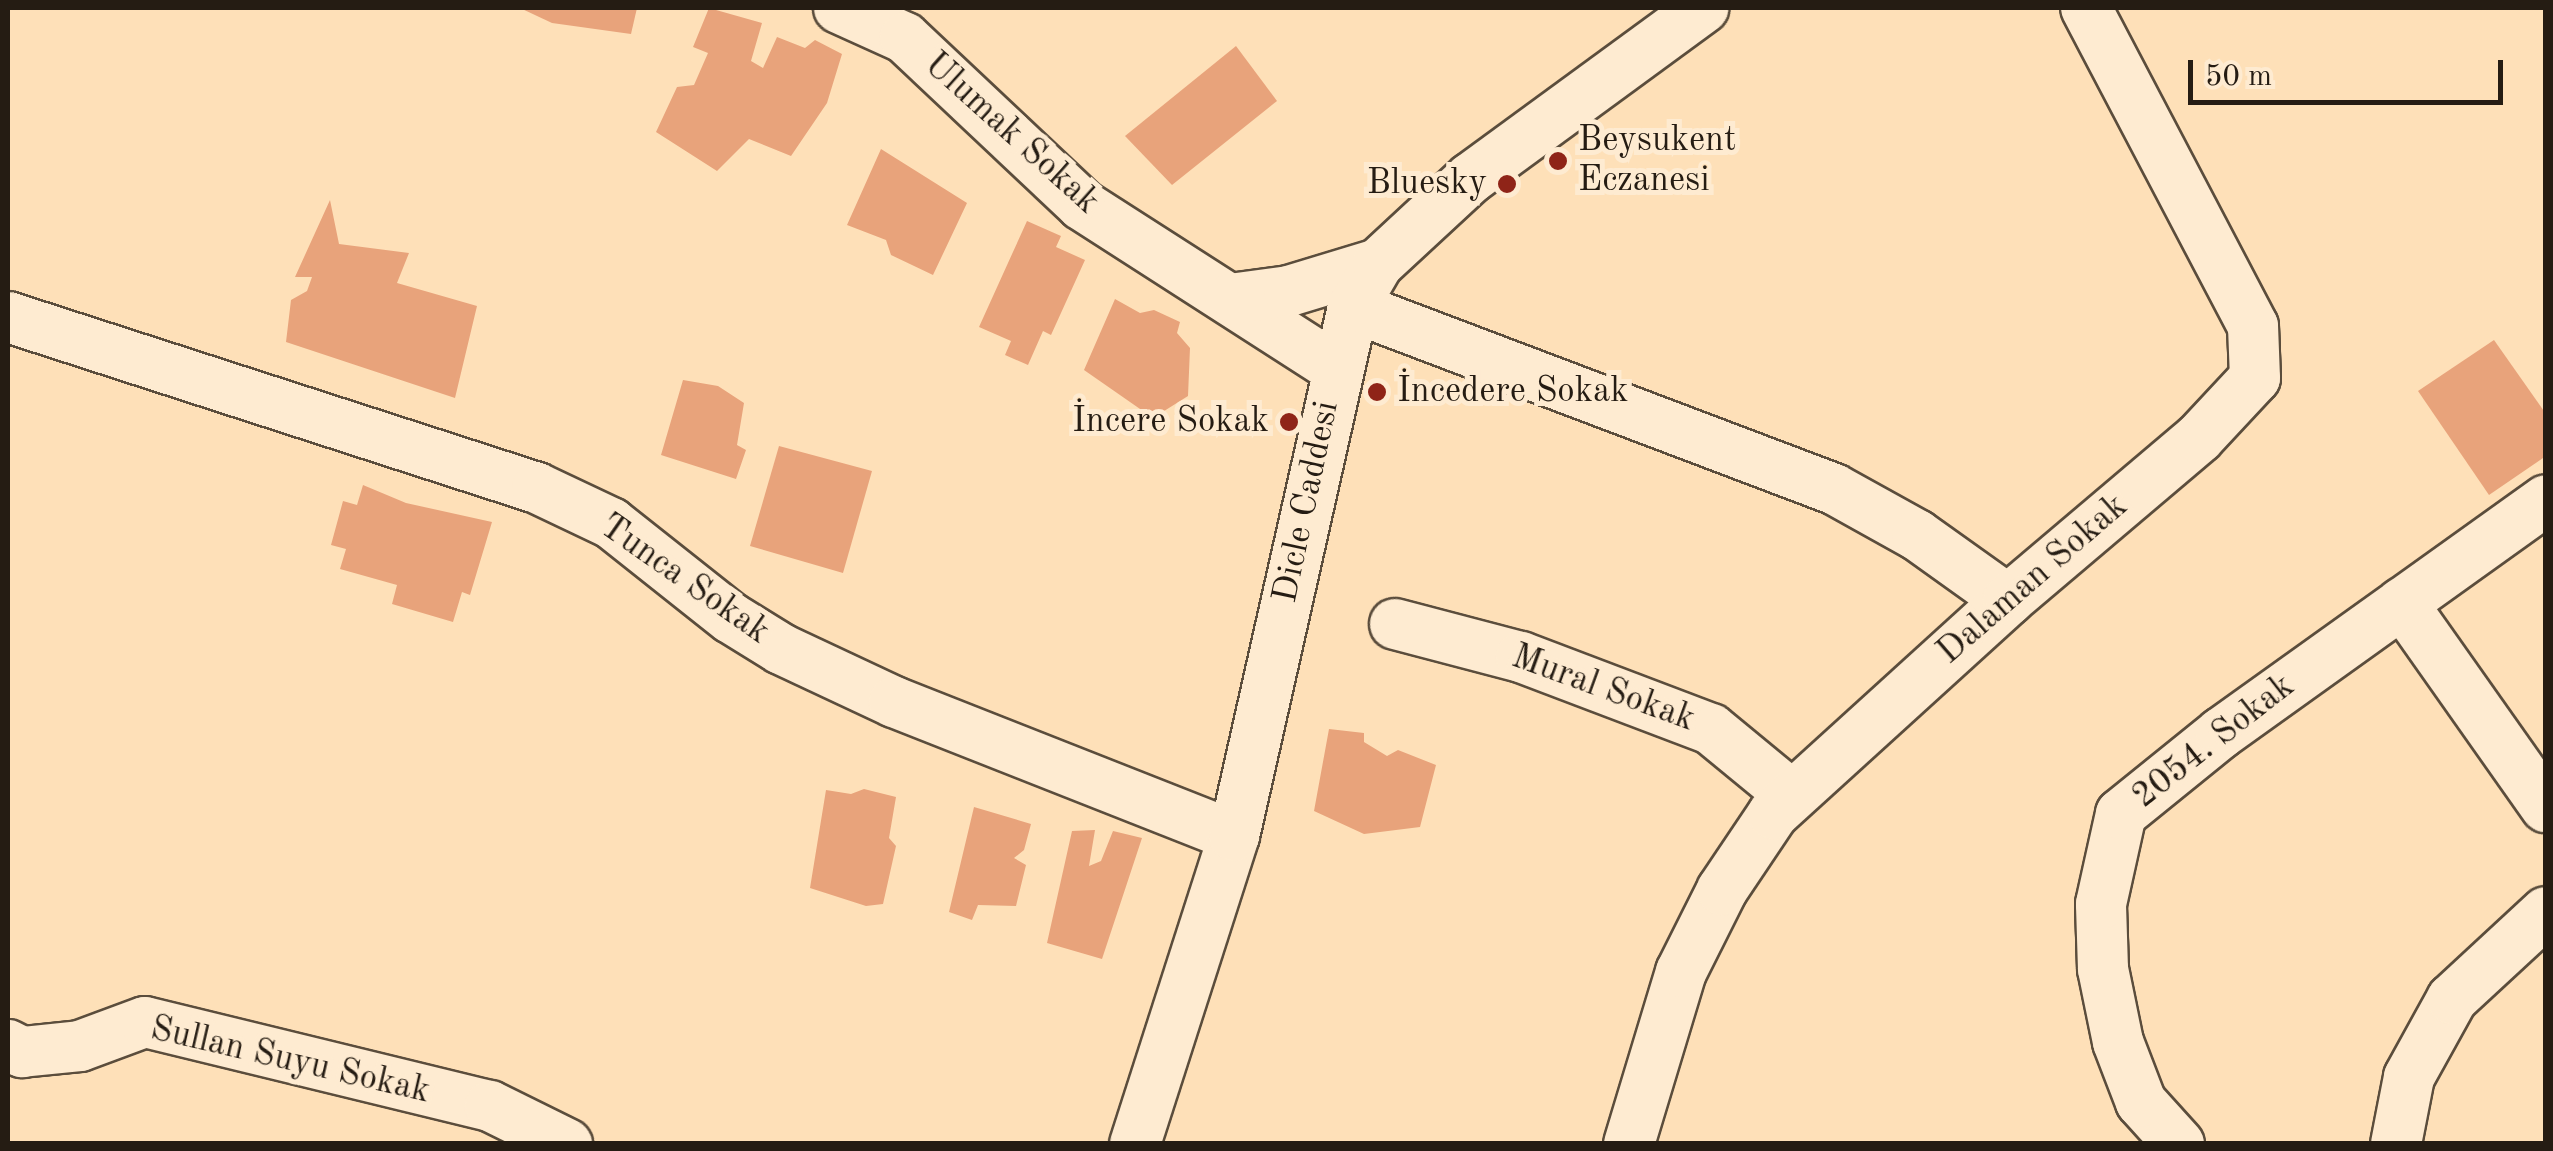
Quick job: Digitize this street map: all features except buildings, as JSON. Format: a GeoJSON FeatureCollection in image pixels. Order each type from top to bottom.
{"type":"FeatureCollection","features":[{"type":"Feature","properties":{"kind":"street","name":"Ulumak Sokak"},"geometry":{"type":"LineString","coordinates":[[838,8],[920,23],[1082,205],[1336,368]]}},
{"type":"Feature","properties":{"kind":"street","name":"Dicle Caddesi"},"geometry":{"type":"LineString","coordinates":[[1134,1144],[1234,836],[1336,368],[1353,307],[1378,264],[1471,178],[1703,8]]}},
{"type":"Feature","properties":{"kind":"street","name":"Dalaman Sokak"},"geometry":{"type":"LineString","coordinates":[[1629,1144],[1681,972],[1722,890],[1792,795],[2008,600],[2199,438],[2255,378],[2253,326],[2086,8]]}},
{"type":"Feature","properties":{"kind":"street"},"geometry":{"type":"LineString","coordinates":[[1230,300],[1289,291],[1378,264]]}},
{"type":"Feature","properties":{"kind":"street"},"geometry":{"type":"LineString","coordinates":[[1353,307],[1834,489],[1916,535],[2008,600]]}},
{"type":"Feature","properties":{"kind":"street","name":"Tunca Sokak"},"geometry":{"type":"LineString","coordinates":[[8,317],[537,488],[611,524],[781,649],[894,702],[1234,836]]}},
{"type":"Feature","properties":{"kind":"street","name":"2054. Sokak"},"geometry":{"type":"LineString","coordinates":[[2179,1144],[2142,1102],[2118,1042],[2102,969],[2102,904],[2120,814],[2546,500]]}},
{"type":"Feature","properties":{"kind":"street"},"geometry":{"type":"LineString","coordinates":[[2402,603],[2546,807]]}},
{"type":"Feature","properties":{"kind":"street","name":"Mural Sokak"},"geometry":{"type":"LineString","coordinates":[[1395,624],[1520,657],[1711,729],[1792,795]]}},
{"type":"Feature","properties":{"kind":"street"},"geometry":{"type":"LineString","coordinates":[[2396,1144],[2409,1077],[2452,999],[2546,912]]}},
{"type":"Feature","properties":{"kind":"street","name":"Sullan Suyu Sokak"},"geometry":{"type":"LineString","coordinates":[[8,1045],[22,1052],[80,1046],[145,1022],[490,1106],[567,1144]]}},
{"type":"Feature","properties":{"kind":"place","name":"Beysukent Eczanesi"},"geometry":{"type":"Point","coordinates":[1558,161]}},
{"type":"Feature","properties":{"kind":"place","name":"Bluesky"},"geometry":{"type":"Point","coordinates":[1507,184]}},
{"type":"Feature","properties":{"kind":"place","name":"İncedere Sokak"},"geometry":{"type":"Point","coordinates":[1377,392]}},
{"type":"Feature","properties":{"kind":"place","name":"İncere Sokak"},"geometry":{"type":"Point","coordinates":[1289,422]}}]}
